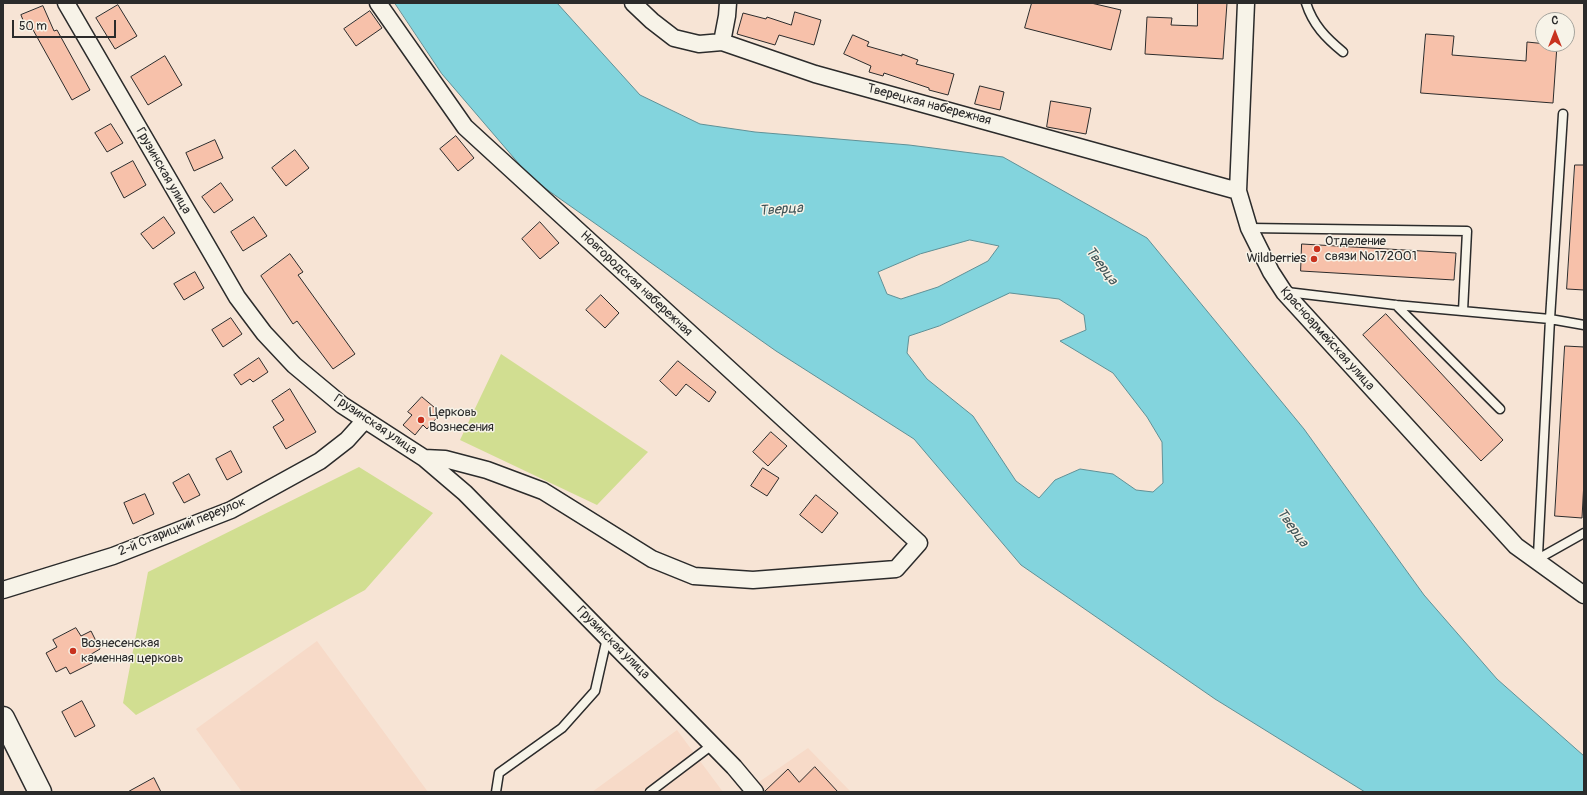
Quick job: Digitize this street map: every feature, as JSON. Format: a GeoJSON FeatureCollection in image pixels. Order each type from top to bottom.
{"type":"FeatureCollection","features":[{"type":"Feature","properties":{"kind":"main road"},"geometry":{"type":"LineString","coordinates":[[3,718],[40,792]]}},
{"type":"Feature","properties":{"kind":"street","name":"Грузинская улица"},"geometry":{"type":"LineString","coordinates":[[66,3],[237,297],[264,333],[294,365],[342,405],[424,458],[465,493],[734,767],[755,792]]}},
{"type":"Feature","properties":{"kind":"street","name":"Новгородская набережная"},"geometry":{"type":"LineString","coordinates":[[378,3],[465,127],[919,543],[896,569],[753,580],[694,576],[652,559],[543,491],[487,470],[444,459],[424,458]]}},
{"type":"Feature","properties":{"kind":"street","name":"Тверецкая набережная"},"geometry":{"type":"LineString","coordinates":[[633,3],[652,21],[674,38],[699,44],[722,42],[815,74],[1238,191]]}},
{"type":"Feature","properties":{"kind":"street"},"geometry":{"type":"LineString","coordinates":[[722,42],[728,3]]}},
{"type":"Feature","properties":{"kind":"street","name":"Красноармейская улица"},"geometry":{"type":"LineString","coordinates":[[1246,3],[1238,191],[1249,228],[1270,272],[1284,292],[1516,546],[1584,595]]}},
{"type":"Feature","properties":{"kind":"street","name":"2-й Старицкий переулок"},"geometry":{"type":"LineString","coordinates":[[3,590],[114,556],[231,510],[320,461],[347,440],[365,420]]}},
{"type":"Feature","properties":{"kind":"lane"},"geometry":{"type":"LineString","coordinates":[[1306,3],[1309,12],[1324,36],[1344,52]]}},
{"type":"Feature","properties":{"kind":"lane"},"geometry":{"type":"LineString","coordinates":[[1535,560],[1538,555],[1550,319],[1563,114]]}},
{"type":"Feature","properties":{"kind":"lane"},"geometry":{"type":"LineString","coordinates":[[1249,228],[1467,231],[1463,311]]}},
{"type":"Feature","properties":{"kind":"lane"},"geometry":{"type":"LineString","coordinates":[[1284,292],[1396,305],[1550,319],[1584,326]]}},
{"type":"Feature","properties":{"kind":"lane"},"geometry":{"type":"LineString","coordinates":[[1396,305],[1500,409]]}},
{"type":"Feature","properties":{"kind":"lane"},"geometry":{"type":"LineString","coordinates":[[1535,560],[1584,533]]}},
{"type":"Feature","properties":{"kind":"lane"},"geometry":{"type":"LineString","coordinates":[[496,792],[498,773],[562,728],[595,691],[608,638]]}},
{"type":"Feature","properties":{"kind":"lane"},"geometry":{"type":"LineString","coordinates":[[650,792],[712,745]]}},
{"type":"Feature","properties":{"kind":"shaded area"},"geometry":{"type":"Polygon","coordinates":[[[317,641],[428,792],[242,792],[196,729],[317,641]]]}},
{"type":"Feature","properties":{"kind":"shaded area"},"geometry":{"type":"Polygon","coordinates":[[[677,730],[723,792],[592,792],[677,730]]]}},
{"type":"Feature","properties":{"kind":"shaded area"},"geometry":{"type":"Polygon","coordinates":[[[808,748],[851,792],[764,792],[756,784],[808,748]]]}},
{"type":"Feature","properties":{"kind":"green space"},"geometry":{"type":"Polygon","coordinates":[[[501,354],[648,452],[597,505],[460,440],[501,354]]]}},
{"type":"Feature","properties":{"kind":"green space"},"geometry":{"type":"Polygon","coordinates":[[[359,467],[433,513],[365,590],[136,715],[123,703],[148,572],[359,467]]]}},
{"type":"Feature","properties":{"kind":"water","name":"Тверца"},"geometry":{"type":"Polygon","coordinates":[[[395,3],[557,3],[640,95],[700,124],[755,132],[909,145],[1003,157],[1147,238],[1304,429],[1424,595],[1497,679],[1584,756],[1584,792],[1365,792],[1215,699],[1021,565],[914,439],[776,351],[532,179],[442,74],[395,3]],[[970,240],[920,254],[878,272],[887,294],[901,299],[938,287],[988,261],[999,246],[970,240]],[[1010,293],[939,326],[909,336],[907,353],[927,379],[973,416],[1016,481],[1039,498],[1055,480],[1080,469],[1113,474],[1136,490],[1153,492],[1163,483],[1162,442],[1147,417],[1113,373],[1060,341],[1086,330],[1084,315],[1059,299],[1010,293]]]}},
{"type":"Feature","properties":{"kind":"building"},"geometry":{"type":"Polygon","coordinates":[[[1032,3],[1091,3],[1121,10],[1111,50],[1025,28],[1032,3]]]}},
{"type":"Feature","properties":{"kind":"building"},"geometry":{"type":"Polygon","coordinates":[[[1198,3],[1227,3],[1223,59],[1145,54],[1147,17],[1172,18],[1171,25],[1197,26],[1198,3]]]}},
{"type":"Feature","properties":{"kind":"building"},"geometry":{"type":"Polygon","coordinates":[[[118,5],[137,36],[115,49],[96,18],[118,5]]]}},
{"type":"Feature","properties":{"kind":"building"},"geometry":{"type":"Polygon","coordinates":[[[43,6],[54,31],[57,30],[90,90],[72,100],[32,28],[27,30],[21,15],[43,6]]]}},
{"type":"Feature","properties":{"kind":"building"},"geometry":{"type":"Polygon","coordinates":[[[370,11],[382,28],[356,46],[344,29],[370,11]]]}},
{"type":"Feature","properties":{"kind":"building"},"geometry":{"type":"Polygon","coordinates":[[[795,12],[821,20],[814,45],[779,35],[775,45],[737,34],[743,13],[766,19],[767,17],[791,25],[795,12]]]}},
{"type":"Feature","properties":{"kind":"building"},"geometry":{"type":"Polygon","coordinates":[[[1426,34],[1454,36],[1452,55],[1526,61],[1527,42],[1535,43],[1535,52],[1557,52],[1553,103],[1421,93],[1426,34]]]}},
{"type":"Feature","properties":{"kind":"building"},"geometry":{"type":"Polygon","coordinates":[[[853,35],[869,42],[867,46],[902,56],[902,54],[918,60],[916,64],[954,74],[948,95],[929,90],[929,88],[884,73],[883,76],[869,72],[871,66],[844,54],[853,35]]]}},
{"type":"Feature","properties":{"kind":"building"},"geometry":{"type":"Polygon","coordinates":[[[165,56],[182,85],[148,105],[131,77],[165,56]]]}},
{"type":"Feature","properties":{"kind":"building"},"geometry":{"type":"Polygon","coordinates":[[[980,86],[1004,92],[1000,110],[975,104],[980,86]]]}},
{"type":"Feature","properties":{"kind":"building"},"geometry":{"type":"Polygon","coordinates":[[[1051,101],[1091,108],[1086,134],[1047,127],[1051,101]]]}},
{"type":"Feature","properties":{"kind":"building"},"geometry":{"type":"Polygon","coordinates":[[[111,124],[123,143],[107,152],[95,133],[111,124]]]}},
{"type":"Feature","properties":{"kind":"building"},"geometry":{"type":"Polygon","coordinates":[[[456,136],[474,158],[458,171],[440,149],[456,136]]]}},
{"type":"Feature","properties":{"kind":"building"},"geometry":{"type":"Polygon","coordinates":[[[215,140],[223,158],[194,171],[186,153],[215,140]]]}},
{"type":"Feature","properties":{"kind":"building"},"geometry":{"type":"Polygon","coordinates":[[[295,150],[309,168],[286,186],[272,168],[295,150]]]}},
{"type":"Feature","properties":{"kind":"building"},"geometry":{"type":"Polygon","coordinates":[[[133,161],[146,185],[124,198],[111,173],[133,161]]]}},
{"type":"Feature","properties":{"kind":"building"},"geometry":{"type":"Polygon","coordinates":[[[1575,165],[1584,165],[1584,290],[1567,289],[1575,165]]]}},
{"type":"Feature","properties":{"kind":"building"},"geometry":{"type":"Polygon","coordinates":[[[221,183],[233,200],[214,213],[202,197],[221,183]]]}},
{"type":"Feature","properties":{"kind":"building"},"geometry":{"type":"Polygon","coordinates":[[[164,217],[175,233],[153,249],[141,234],[164,217]]]}},
{"type":"Feature","properties":{"kind":"building"},"geometry":{"type":"Polygon","coordinates":[[[254,217],[267,236],[243,251],[231,232],[254,217]]]}},
{"type":"Feature","properties":{"kind":"building"},"geometry":{"type":"Polygon","coordinates":[[[540,222],[559,243],[540,259],[522,239],[540,222]]]}},
{"type":"Feature","properties":{"kind":"building"},"geometry":{"type":"Polygon","coordinates":[[[1302,244],[1456,253],[1454,280],[1301,271],[1302,244]]]}},
{"type":"Feature","properties":{"kind":"building"},"geometry":{"type":"Polygon","coordinates":[[[290,254],[303,272],[298,275],[355,354],[333,369],[297,321],[293,324],[261,276],[290,254]]]}},
{"type":"Feature","properties":{"kind":"building"},"geometry":{"type":"Polygon","coordinates":[[[195,272],[204,288],[184,300],[174,284],[195,272]]]}},
{"type":"Feature","properties":{"kind":"building"},"geometry":{"type":"Polygon","coordinates":[[[601,295],[619,313],[605,328],[586,310],[601,295]]]}},
{"type":"Feature","properties":{"kind":"building"},"geometry":{"type":"Polygon","coordinates":[[[1386,314],[1503,440],[1481,461],[1363,335],[1386,314]]]}},
{"type":"Feature","properties":{"kind":"building"},"geometry":{"type":"Polygon","coordinates":[[[231,318],[242,334],[223,347],[212,330],[231,318]]]}},
{"type":"Feature","properties":{"kind":"building"},"geometry":{"type":"Polygon","coordinates":[[[1565,346],[1584,347],[1584,481],[1582,518],[1555,516],[1565,346]]]}},
{"type":"Feature","properties":{"kind":"building"},"geometry":{"type":"Polygon","coordinates":[[[259,358],[268,372],[253,382],[250,379],[241,385],[234,375],[259,358]]]}},
{"type":"Feature","properties":{"kind":"building"},"geometry":{"type":"Polygon","coordinates":[[[678,361],[716,392],[709,402],[686,384],[676,396],[660,381],[678,361]]]}},
{"type":"Feature","properties":{"kind":"building"},"geometry":{"type":"Polygon","coordinates":[[[290,389],[316,432],[286,449],[273,427],[284,420],[272,401],[290,389]]]}},
{"type":"Feature","properties":{"kind":"building","name":"Церковь Вознесения"},"geometry":{"type":"Polygon","coordinates":[[[422,397],[441,413],[427,429],[423,425],[415,435],[403,425],[412,415],[408,412],[422,397]]]}},
{"type":"Feature","properties":{"kind":"building"},"geometry":{"type":"Polygon","coordinates":[[[771,432],[787,446],[768,466],[753,452],[771,432]]]}},
{"type":"Feature","properties":{"kind":"building"},"geometry":{"type":"Polygon","coordinates":[[[231,451],[242,472],[227,480],[216,459],[231,451]]]}},
{"type":"Feature","properties":{"kind":"building"},"geometry":{"type":"Polygon","coordinates":[[[763,468],[779,478],[767,496],[751,486],[763,468]]]}},
{"type":"Feature","properties":{"kind":"building"},"geometry":{"type":"Polygon","coordinates":[[[189,474],[200,495],[184,503],[173,483],[189,474]]]}},
{"type":"Feature","properties":{"kind":"building"},"geometry":{"type":"Polygon","coordinates":[[[145,494],[154,514],[133,524],[124,503],[145,494]]]}},
{"type":"Feature","properties":{"kind":"building"},"geometry":{"type":"Polygon","coordinates":[[[816,495],[838,513],[822,533],[800,515],[816,495]]]}},
{"type":"Feature","properties":{"kind":"building","name":"Вознесенская каменная церковь"},"geometry":{"type":"Polygon","coordinates":[[[76,628],[81,636],[91,631],[100,649],[88,656],[92,663],[70,674],[66,667],[56,672],[46,653],[57,647],[53,640],[76,628]]]}},
{"type":"Feature","properties":{"kind":"building"},"geometry":{"type":"Polygon","coordinates":[[[82,701],[95,726],[75,737],[62,712],[82,701]]]}},
{"type":"Feature","properties":{"kind":"building"},"geometry":{"type":"Polygon","coordinates":[[[815,767],[838,792],[764,792],[788,769],[799,782],[815,767]]]}},
{"type":"Feature","properties":{"kind":"building"},"geometry":{"type":"Polygon","coordinates":[[[154,778],[161,792],[128,792],[154,778]]]}},
{"type":"Feature","properties":{"kind":"place","name":"Отделение связи №172001"},"geometry":{"type":"Point","coordinates":[1317,249]}},
{"type":"Feature","properties":{"kind":"place","name":"Wildberries"},"geometry":{"type":"Point","coordinates":[1314,259]}},
{"type":"Feature","properties":{"kind":"place","name":"Церковь Вознесения"},"geometry":{"type":"Point","coordinates":[421,420]}},
{"type":"Feature","properties":{"kind":"place","name":"Вознесенская каменная церковь"},"geometry":{"type":"Point","coordinates":[73,651]}}]}
